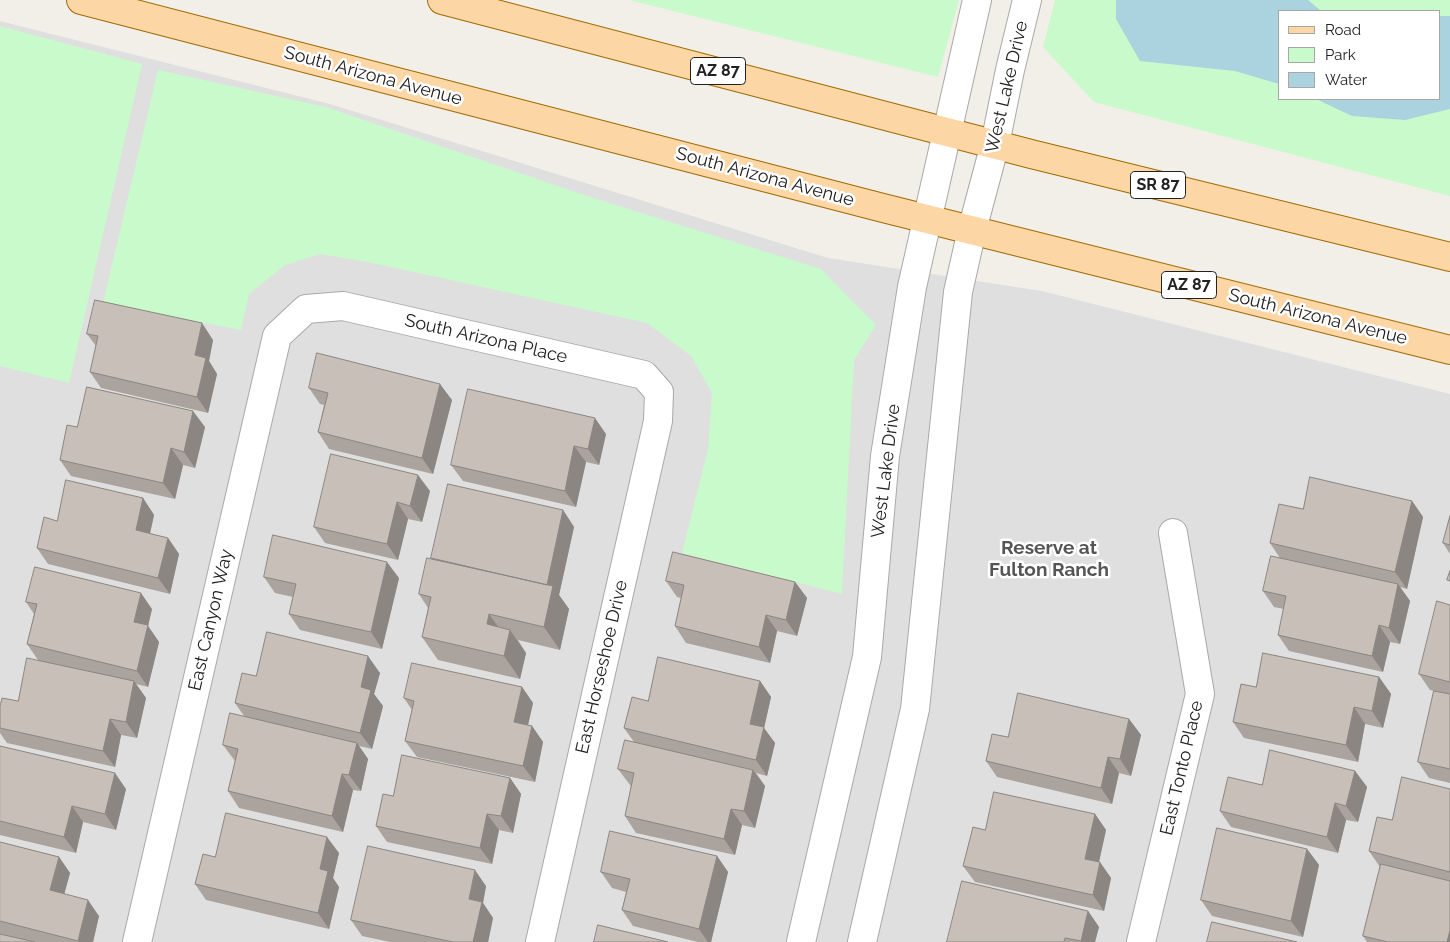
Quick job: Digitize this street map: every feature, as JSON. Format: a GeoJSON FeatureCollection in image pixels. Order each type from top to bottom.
{"type":"FeatureCollection","features":[{"type":"Feature","properties":{"kind":"main road","name":"South Arizona Avenue"},"geometry":{"type":"LineString","coordinates":[[81,0],[928,219],[1450,350]]}},
{"type":"Feature","properties":{"kind":"main road","name":"AZ 87"},"geometry":{"type":"LineString","coordinates":[[442,0],[994,144]]}},
{"type":"Feature","properties":{"kind":"main road","name":"SR 87"},"geometry":{"type":"LineString","coordinates":[[994,144],[1450,257]]}},
{"type":"Feature","properties":{"kind":"street","name":"West Lake Drive"},"geometry":{"type":"LineString","coordinates":[[801,942],[866,658],[885,456],[912,287],[946,131],[978,0]]}},
{"type":"Feature","properties":{"kind":"street","name":"West Lake Drive"},"geometry":{"type":"LineString","coordinates":[[862,942],[915,709],[958,292],[1027,0]]}},
{"type":"Feature","properties":{"kind":"street","name":"South Arizona Place"},"geometry":{"type":"LineString","coordinates":[[306,309],[343,306],[644,375],[659,392]]}},
{"type":"Feature","properties":{"kind":"street","name":"East Canyon Way"},"geometry":{"type":"LineString","coordinates":[[137,942],[277,336],[306,309]]}},
{"type":"Feature","properties":{"kind":"street","name":"East Horseshoe Drive"},"geometry":{"type":"LineString","coordinates":[[540,942],[658,421],[659,392]]}},
{"type":"Feature","properties":{"kind":"street","name":"East Tonto Place"},"geometry":{"type":"LineString","coordinates":[[1141,942],[1200,694],[1173,533]]}},
{"type":"Feature","properties":{"kind":"shaded area","name":"Reserve at Fulton Ranch"},"geometry":{"type":"Polygon","coordinates":[[[0,21],[330,104],[828,258],[1042,291],[1450,394],[1450,942],[0,942],[0,21]]]}},
{"type":"Feature","properties":{"kind":"green space"},"geometry":{"type":"Polygon","coordinates":[[[629,0],[959,0],[938,77],[629,0]]]}},
{"type":"Feature","properties":{"kind":"green space"},"geometry":{"type":"Polygon","coordinates":[[[1055,0],[1450,0],[1450,196],[1094,102],[1043,47],[1055,0]]]}},
{"type":"Feature","properties":{"kind":"green space"},"geometry":{"type":"Polygon","coordinates":[[[0,26],[142,64],[69,383],[0,366],[0,26]]]}},
{"type":"Feature","properties":{"kind":"green space"},"geometry":{"type":"Polygon","coordinates":[[[158,70],[326,107],[587,196],[821,269],[876,325],[854,360],[842,594],[682,553],[708,449],[712,393],[691,356],[647,323],[368,262],[320,254],[285,265],[249,294],[241,330],[103,303],[158,70]]]}},
{"type":"Feature","properties":{"kind":"water"},"geometry":{"type":"Polygon","coordinates":[[[1116,0],[1308,0],[1320,10],[1278,10],[1278,84],[1235,71],[1140,61],[1116,19],[1116,0]]]}},
{"type":"Feature","properties":{"kind":"water"},"geometry":{"type":"Polygon","coordinates":[[[1440,16],[1450,16],[1450,109],[1405,120],[1352,116],[1318,100],[1440,100],[1440,16]]]}},
{"type":"Feature","properties":{"kind":"building"},"geometry":{"type":"Polygon","coordinates":[[[95,300],[202,323],[195,355],[206,358],[197,397],[90,372],[98,336],[87,334],[95,300]]]}},
{"type":"Feature","properties":{"kind":"building"},"geometry":{"type":"Polygon","coordinates":[[[317,353],[440,384],[422,458],[318,432],[328,393],[309,388],[317,353]]]}},
{"type":"Feature","properties":{"kind":"building"},"geometry":{"type":"Polygon","coordinates":[[[87,387],[193,411],[184,452],[171,448],[163,483],[60,460],[67,425],[77,427],[87,387]]]}},
{"type":"Feature","properties":{"kind":"building"},"geometry":{"type":"Polygon","coordinates":[[[468,389],[595,418],[588,449],[574,446],[565,491],[451,465],[468,389]]]}},
{"type":"Feature","properties":{"kind":"building"},"geometry":{"type":"Polygon","coordinates":[[[331,454],[418,475],[410,506],[397,502],[387,544],[314,527],[331,454]]]}},
{"type":"Feature","properties":{"kind":"building"},"geometry":{"type":"Polygon","coordinates":[[[1310,477],[1412,501],[1395,572],[1270,543],[1279,504],[1303,509],[1310,477]]]}},
{"type":"Feature","properties":{"kind":"building"},"geometry":{"type":"Polygon","coordinates":[[[66,480],[143,498],[136,530],[168,538],[158,578],[37,548],[44,517],[57,521],[66,480]]]}},
{"type":"Feature","properties":{"kind":"building"},"geometry":{"type":"Polygon","coordinates":[[[448,484],[563,510],[547,585],[431,558],[448,484]]]}},
{"type":"Feature","properties":{"kind":"building"},"geometry":{"type":"Polygon","coordinates":[[[1450,516],[1450,545],[1443,543],[1450,516]]]}},
{"type":"Feature","properties":{"kind":"building"},"geometry":{"type":"Polygon","coordinates":[[[273,535],[387,562],[371,632],[289,614],[296,584],[264,577],[273,535]]]}},
{"type":"Feature","properties":{"kind":"building"},"geometry":{"type":"Polygon","coordinates":[[[673,552],[795,582],[786,620],[766,615],[759,647],[675,626],[684,585],[666,581],[673,552]]]}},
{"type":"Feature","properties":{"kind":"building"},"geometry":{"type":"Polygon","coordinates":[[[1271,556],[1398,584],[1389,628],[1379,625],[1372,656],[1278,635],[1286,596],[1263,591],[1271,556]]]}},
{"type":"Feature","properties":{"kind":"building"},"geometry":{"type":"Polygon","coordinates":[[[427,558],[553,586],[544,627],[489,614],[487,624],[510,630],[504,656],[422,637],[431,597],[419,594],[427,558]]]}},
{"type":"Feature","properties":{"kind":"building"},"geometry":{"type":"Polygon","coordinates":[[[35,567],[141,593],[134,622],[148,625],[137,671],[27,644],[37,604],[26,602],[35,567]]]}},
{"type":"Feature","properties":{"kind":"building"},"geometry":{"type":"Polygon","coordinates":[[[1437,601],[1450,605],[1450,682],[1419,674],[1437,601]]]}},
{"type":"Feature","properties":{"kind":"building"},"geometry":{"type":"Polygon","coordinates":[[[267,632],[368,656],[361,687],[371,690],[360,733],[235,703],[242,673],[256,676],[267,632]]]}},
{"type":"Feature","properties":{"kind":"building"},"geometry":{"type":"Polygon","coordinates":[[[1263,653],[1379,677],[1372,711],[1354,707],[1346,745],[1233,722],[1241,684],[1256,687],[1263,653]]]}},
{"type":"Feature","properties":{"kind":"building"},"geometry":{"type":"Polygon","coordinates":[[[658,657],[760,681],[750,724],[764,727],[756,760],[624,728],[632,697],[648,701],[658,657]]]}},
{"type":"Feature","properties":{"kind":"building"},"geometry":{"type":"Polygon","coordinates":[[[27,658],[134,681],[126,722],[110,719],[103,751],[0,728],[2,698],[18,701],[27,658]]]}},
{"type":"Feature","properties":{"kind":"building"},"geometry":{"type":"Polygon","coordinates":[[[412,663],[522,687],[514,722],[532,726],[523,766],[405,741],[414,701],[404,698],[412,663]]]}},
{"type":"Feature","properties":{"kind":"building"},"geometry":{"type":"Polygon","coordinates":[[[1434,691],[1450,694],[1450,769],[1418,762],[1434,691]]]}},
{"type":"Feature","properties":{"kind":"building"},"geometry":{"type":"Polygon","coordinates":[[[1018,693],[1129,719],[1120,759],[1108,757],[1101,788],[986,761],[992,734],[1008,737],[1018,693]]]}},
{"type":"Feature","properties":{"kind":"building"},"geometry":{"type":"Polygon","coordinates":[[[230,713],[357,743],[349,775],[342,774],[332,816],[228,791],[238,749],[223,745],[230,713]]]}},
{"type":"Feature","properties":{"kind":"building"},"geometry":{"type":"Polygon","coordinates":[[[625,740],[753,770],[744,811],[731,809],[724,839],[625,816],[634,773],[618,769],[625,740]]]}},
{"type":"Feature","properties":{"kind":"building"},"geometry":{"type":"Polygon","coordinates":[[[0,746],[115,773],[105,814],[72,806],[64,837],[0,821],[0,746]]]}},
{"type":"Feature","properties":{"kind":"building"},"geometry":{"type":"Polygon","coordinates":[[[1270,750],[1355,771],[1346,806],[1335,803],[1327,837],[1220,811],[1228,777],[1262,785],[1270,750]]]}},
{"type":"Feature","properties":{"kind":"building"},"geometry":{"type":"Polygon","coordinates":[[[402,755],[510,778],[501,816],[487,814],[480,848],[376,826],[383,794],[393,796],[402,755]]]}},
{"type":"Feature","properties":{"kind":"building"},"geometry":{"type":"Polygon","coordinates":[[[1402,777],[1450,789],[1450,872],[1369,851],[1377,817],[1392,820],[1402,777]]]}},
{"type":"Feature","properties":{"kind":"building"},"geometry":{"type":"Polygon","coordinates":[[[994,792],[1095,814],[1085,859],[1100,862],[1093,895],[963,866],[973,827],[985,830],[994,792]]]}},
{"type":"Feature","properties":{"kind":"building"},"geometry":{"type":"Polygon","coordinates":[[[226,813],[327,837],[320,869],[328,871],[318,913],[195,884],[203,854],[215,857],[226,813]]]}},
{"type":"Feature","properties":{"kind":"building"},"geometry":{"type":"Polygon","coordinates":[[[1217,828],[1307,849],[1291,921],[1201,900],[1217,828]]]}},
{"type":"Feature","properties":{"kind":"building"},"geometry":{"type":"Polygon","coordinates":[[[610,831],[717,856],[699,929],[622,910],[630,879],[601,872],[610,831]]]}},
{"type":"Feature","properties":{"kind":"building"},"geometry":{"type":"Polygon","coordinates":[[[0,842],[59,857],[50,890],[88,900],[78,941],[0,921],[0,842]]]}},
{"type":"Feature","properties":{"kind":"building"},"geometry":{"type":"Polygon","coordinates":[[[368,846],[475,870],[469,899],[482,902],[473,942],[453,942],[351,920],[368,846]]]}},
{"type":"Feature","properties":{"kind":"building"},"geometry":{"type":"Polygon","coordinates":[[[1381,864],[1450,881],[1450,930],[1447,942],[1388,942],[1363,936],[1381,864]]]}},
{"type":"Feature","properties":{"kind":"building"},"geometry":{"type":"Polygon","coordinates":[[[962,881],[1088,911],[1081,941],[1065,938],[1064,942],[947,942],[962,881]]]}},
{"type":"Feature","properties":{"kind":"building"},"geometry":{"type":"Polygon","coordinates":[[[1212,922],[1297,942],[1207,942],[1212,922]]]}},
{"type":"Feature","properties":{"kind":"building"},"geometry":{"type":"Polygon","coordinates":[[[598,925],[668,942],[594,942],[598,925]]]}},
{"type":"Feature","properties":{"kind":"building"},"geometry":{"type":"Polygon","coordinates":[[[0,934],[35,942],[0,942],[0,934]]]}},
{"type":"Feature","properties":{"kind":"district","name":"Reserve at Fulton Ranch"},"geometry":{"type":"Point","coordinates":[1049,559]}}]}
